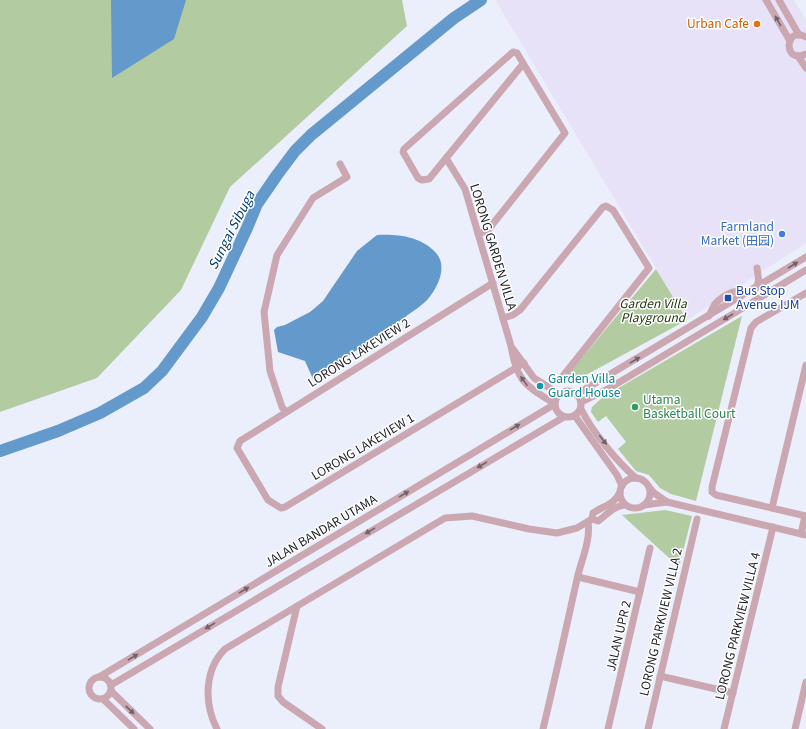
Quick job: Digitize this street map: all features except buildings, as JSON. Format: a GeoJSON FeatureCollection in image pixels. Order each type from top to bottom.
{"type":"FeatureCollection","features":[{"type":"Feature","properties":{"kind":"street"},"geometry":{"type":"LineString","coordinates":[[766,0],[790,41],[790,50],[793,54],[798,56],[806,68]]}},
{"type":"Feature","properties":{"kind":"street"},"geometry":{"type":"LineString","coordinates":[[779,0],[803,36]]}},
{"type":"Feature","properties":{"kind":"street"},"geometry":{"type":"LineString","coordinates":[[790,41],[794,36],[803,36]]}},
{"type":"Feature","properties":{"kind":"street"},"geometry":{"type":"LineString","coordinates":[[478,234],[488,230],[565,133],[523,64],[516,53],[513,52],[404,149],[403,152],[418,178],[422,180],[429,179],[523,64]]}},
{"type":"Feature","properties":{"kind":"street"},"geometry":{"type":"LineString","coordinates":[[798,56],[806,54]]}},
{"type":"Feature","properties":{"kind":"street","name":"LORONG GARDEN VILLA"},"geometry":{"type":"LineString","coordinates":[[446,158],[463,184],[511,346],[515,368],[528,386],[555,404]]}},
{"type":"Feature","properties":{"kind":"street"},"geometry":{"type":"LineString","coordinates":[[286,412],[282,407],[270,371],[264,312],[277,255],[313,198],[347,177],[340,164]]}},
{"type":"Feature","properties":{"kind":"street"},"geometry":{"type":"LineString","coordinates":[[503,318],[514,315],[520,310],[603,207],[606,206],[613,210],[649,268],[563,376]]}},
{"type":"Feature","properties":{"kind":"street"},"geometry":{"type":"LineString","coordinates":[[577,394],[770,280],[806,257]]}},
{"type":"Feature","properties":{"kind":"street"},"geometry":{"type":"LineString","coordinates":[[753,290],[758,284],[759,278],[757,268]]}},
{"type":"Feature","properties":{"kind":"street"},"geometry":{"type":"LineString","coordinates":[[625,505],[621,499],[621,489],[617,475],[574,416],[581,405],[806,270]]}},
{"type":"Feature","properties":{"kind":"street"},"geometry":{"type":"LineString","coordinates":[[770,280],[785,282]]}},
{"type":"Feature","properties":{"kind":"street","name":"LORONG LAKEVIEW 2"},"geometry":{"type":"LineString","coordinates":[[238,444],[240,441],[493,283]]}},
{"type":"Feature","properties":{"kind":"street"},"geometry":{"type":"LineString","coordinates":[[609,508],[625,505],[634,508],[667,502],[804,535],[806,516],[716,495],[712,492],[712,487],[751,328],[756,322],[806,293]]}},
{"type":"Feature","properties":{"kind":"street","name":"LORONG GARDEN VILLA"},"geometry":{"type":"LineString","coordinates":[[511,346],[534,378],[559,394]]}},
{"type":"Feature","properties":{"kind":"street","name":"LORONG LAKEVIEW 1"},"geometry":{"type":"LineString","coordinates":[[238,444],[237,448],[268,500],[281,508],[524,363]]}},
{"type":"Feature","properties":{"kind":"street"},"geometry":{"type":"LineString","coordinates":[[772,508],[806,365]]}},
{"type":"Feature","properties":{"kind":"street"},"geometry":{"type":"LineString","coordinates":[[564,417],[557,412],[555,404],[559,394],[566,390],[570,390],[577,394],[586,419],[624,468],[636,478],[645,482],[654,493],[667,502]]}},
{"type":"Feature","properties":{"kind":"street","name":"JALAN BANDAR UTAMA"},"geometry":{"type":"LineString","coordinates":[[99,677],[555,404]]}},
{"type":"Feature","properties":{"kind":"street","name":"JALAN BANDAR UTAMA"},"geometry":{"type":"LineString","coordinates":[[111,688],[564,417],[574,416]]}},
{"type":"Feature","properties":{"kind":"street"},"geometry":{"type":"LineString","coordinates":[[217,729],[210,711],[208,687],[210,673],[217,658],[225,649],[445,518],[472,516],[529,529],[557,533],[577,528],[590,521],[598,521],[607,515],[609,508],[628,480],[636,478]]}},
{"type":"Feature","properties":{"kind":"street"},"geometry":{"type":"LineString","coordinates":[[644,505],[649,498],[650,490],[648,486]]}},
{"type":"Feature","properties":{"kind":"street","name":"LORONG PARKVIEW VILLA 2"},"geometry":{"type":"LineString","coordinates":[[648,729],[696,519]]}},
{"type":"Feature","properties":{"kind":"street"},"geometry":{"type":"LineString","coordinates":[[543,729],[588,536],[590,521]]}},
{"type":"Feature","properties":{"kind":"street","name":"LORONG PARKVIEW VILLA 4"},"geometry":{"type":"LineString","coordinates":[[724,729],[773,527]]}},
{"type":"Feature","properties":{"kind":"street","name":"JALAN UPR 2"},"geometry":{"type":"LineString","coordinates":[[608,729],[650,548]]}},
{"type":"Feature","properties":{"kind":"street"},"geometry":{"type":"LineString","coordinates":[[578,577],[640,592]]}},
{"type":"Feature","properties":{"kind":"street"},"geometry":{"type":"LineString","coordinates":[[297,606],[278,687],[278,696],[286,705],[322,729]]}},
{"type":"Feature","properties":{"kind":"street"},"geometry":{"type":"LineString","coordinates":[[660,676],[733,693]]}},
{"type":"Feature","properties":{"kind":"street"},"geometry":{"type":"LineString","coordinates":[[134,729],[103,699],[93,696],[90,686],[93,680],[99,677],[105,678],[111,688],[150,729]]}},
{"type":"Feature","properties":{"kind":"street"},"geometry":{"type":"LineString","coordinates":[[795,729],[806,682]]}},
{"type":"Feature","properties":{"kind":"street"},"geometry":{"type":"LineString","coordinates":[[103,699],[108,696],[111,688]]}},
{"type":"Feature","properties":{"kind":"shaded area"},"geometry":{"type":"Polygon","coordinates":[[[794,0],[806,20],[806,243],[687,320],[496,1],[794,0]]]}},
{"type":"Feature","properties":{"kind":"green space"},"geometry":{"type":"Polygon","coordinates":[[[0,0],[402,0],[407,26],[230,187],[181,290],[97,378],[0,412],[0,0]]]}},
{"type":"Feature","properties":{"kind":"green space","name":"Garden Villa Playground"},"geometry":{"type":"Polygon","coordinates":[[[656,269],[687,320],[586,375],[560,384],[656,269]]]}},
{"type":"Feature","properties":{"kind":"green space"},"geometry":{"type":"Polygon","coordinates":[[[742,316],[696,501],[671,494],[660,488],[649,475],[636,471],[618,449],[626,442],[606,416],[598,422],[591,412],[592,407],[603,397],[742,316]]]}},
{"type":"Feature","properties":{"kind":"green space"},"geometry":{"type":"Polygon","coordinates":[[[665,510],[692,516],[679,567],[622,515],[665,510]]]}},
{"type":"Feature","properties":{"kind":"water"},"geometry":{"type":"Polygon","coordinates":[[[111,0],[186,0],[174,39],[112,78],[111,0]]]}},
{"type":"Feature","properties":{"kind":"water"},"geometry":{"type":"Polygon","coordinates":[[[377,235],[408,237],[430,247],[440,258],[441,270],[438,283],[428,299],[420,307],[313,379],[305,361],[278,352],[274,330],[277,327],[285,325],[310,312],[323,301],[357,251],[377,235]]]}},
{"type":"Feature","properties":{"kind":"waterway","name":"Sungai Sibuga"},"geometry":{"type":"LineString","coordinates":[[0,451],[58,431],[100,413],[144,388],[162,371],[202,317],[219,288],[257,204],[295,151],[311,135],[454,18],[481,0]]}},
{"type":"Feature","properties":{"kind":"place","name":"Urban Cafe"},"geometry":{"type":"Point","coordinates":[757,24]}},
{"type":"Feature","properties":{"kind":"place","name":"Farmland Market (田园)"},"geometry":{"type":"Point","coordinates":[782,234]}},
{"type":"Feature","properties":{"kind":"place","name":"Bus Stop Avenue IJM"},"geometry":{"type":"Point","coordinates":[728,298]}},
{"type":"Feature","properties":{"kind":"place","name":"Garden Villa Guard House"},"geometry":{"type":"Point","coordinates":[540,386]}},
{"type":"Feature","properties":{"kind":"place","name":"Utama Basketball Court"},"geometry":{"type":"Point","coordinates":[635,407]}}]}
